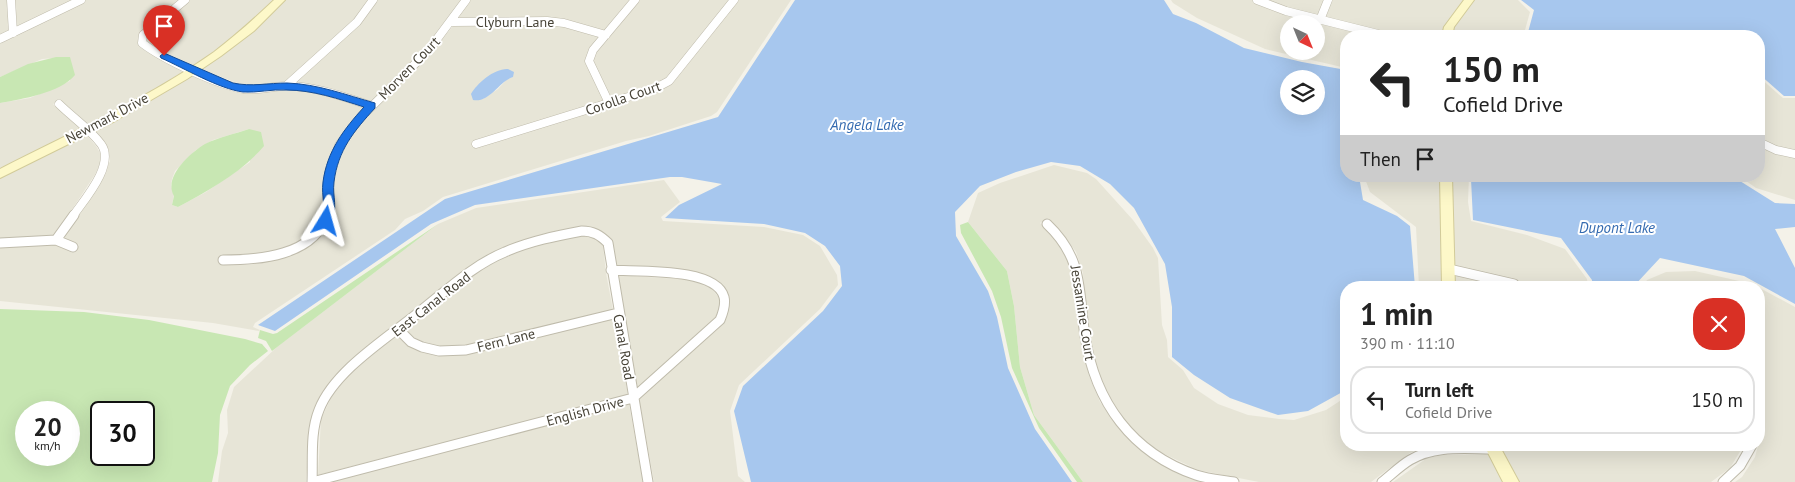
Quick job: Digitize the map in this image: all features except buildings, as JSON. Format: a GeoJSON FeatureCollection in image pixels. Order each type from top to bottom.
{"type":"FeatureCollection","features":[{"type":"Feature","properties":{"kind":"street"},"geometry":{"type":"LineString","coordinates":[[11,0],[13,33]]}},
{"type":"Feature","properties":{"kind":"street"},"geometry":{"type":"LineString","coordinates":[[0,39],[81,0]]}},
{"type":"Feature","properties":{"kind":"street"},"geometry":{"type":"LineString","coordinates":[[185,0],[150,28],[143,36],[142,43],[150,49],[229,85],[244,89],[286,86],[320,90],[372,106]]}},
{"type":"Feature","properties":{"kind":"street","name":"Newmark Drive"},"geometry":{"type":"LineString","coordinates":[[0,174],[194,70],[253,27],[280,0]]}},
{"type":"Feature","properties":{"kind":"street"},"geometry":{"type":"LineString","coordinates":[[286,86],[357,22],[373,0]]}},
{"type":"Feature","properties":{"kind":"street","name":"Morven Court"},"geometry":{"type":"LineString","coordinates":[[224,260],[262,260],[290,251],[315,234],[326,221],[330,210],[328,184],[332,161],[349,130],[420,60],[452,22],[466,0]]}},
{"type":"Feature","properties":{"kind":"street"},"geometry":{"type":"LineString","coordinates":[[609,103],[589,61],[593,50],[635,0]]}},
{"type":"Feature","properties":{"kind":"street","name":"Corolla Court"},"geometry":{"type":"LineString","coordinates":[[476,144],[654,89],[669,81],[734,0]]}},
{"type":"Feature","properties":{"kind":"street"},"geometry":{"type":"LineString","coordinates":[[1257,0],[1301,15]]}},
{"type":"Feature","properties":{"kind":"street"},"geometry":{"type":"LineString","coordinates":[[1322,15],[1328,0]]}},
{"type":"Feature","properties":{"kind":"street"},"geometry":{"type":"LineString","coordinates":[[1448,30],[1469,0]]}},
{"type":"Feature","properties":{"kind":"street","name":"Clyburn Lane"},"geometry":{"type":"LineString","coordinates":[[452,22],[547,20],[606,35]]}},
{"type":"Feature","properties":{"kind":"street"},"geometry":{"type":"LineString","coordinates":[[1325,21],[1361,30]]}},
{"type":"Feature","properties":{"kind":"street"},"geometry":{"type":"LineString","coordinates":[[56,240],[99,176],[105,163],[105,152],[101,144],[59,104]]}},
{"type":"Feature","properties":{"kind":"street"},"geometry":{"type":"LineString","coordinates":[[1765,145],[1776,150],[1795,154]]}},
{"type":"Feature","properties":{"kind":"street"},"geometry":{"type":"LineString","coordinates":[[1446,182],[1449,281]]}},
{"type":"Feature","properties":{"kind":"street","name":"Jessamine Court"},"geometry":{"type":"LineString","coordinates":[[1046,224],[1059,235],[1071,252],[1079,272],[1079,292],[1087,351],[1094,377],[1105,401],[1131,435],[1155,455],[1198,475],[1234,482]]}},
{"type":"Feature","properties":{"kind":"street","name":"East Canal Road"},"geometry":{"type":"LineString","coordinates":[[312,482],[316,419],[328,393],[356,363],[471,271],[504,252],[538,240],[582,231],[589,231],[600,235],[608,243],[611,270]]}},
{"type":"Feature","properties":{"kind":"street"},"geometry":{"type":"LineString","coordinates":[[0,243],[56,240],[72,247]]}},
{"type":"Feature","properties":{"kind":"street"},"geometry":{"type":"LineString","coordinates":[[1449,269],[1501,281]]}},
{"type":"Feature","properties":{"kind":"street","name":"Canal Road"},"geometry":{"type":"LineString","coordinates":[[611,270],[648,482]]}},
{"type":"Feature","properties":{"kind":"street","name":"English Drive"},"geometry":{"type":"LineString","coordinates":[[312,482],[633,398],[720,320],[724,307],[724,298],[721,291],[712,282],[696,276],[611,270]]}},
{"type":"Feature","properties":{"kind":"street","name":"Fern Lane"},"geometry":{"type":"LineString","coordinates":[[398,329],[411,342],[422,347],[439,351],[466,350],[618,313]]}},
{"type":"Feature","properties":{"kind":"street"},"geometry":{"type":"LineString","coordinates":[[1382,482],[1414,458],[1424,453],[1435,451]]}},
{"type":"Feature","properties":{"kind":"street"},"geometry":{"type":"LineString","coordinates":[[1493,451],[1511,482]]}},
{"type":"Feature","properties":{"kind":"street"},"geometry":{"type":"LineString","coordinates":[[1723,482],[1736,472],[1749,451]]}},
{"type":"Feature","properties":{"kind":"shaded area"},"geometry":{"type":"Polygon","coordinates":[[[0,0],[7,0],[9,33],[0,37],[0,0]]]}},
{"type":"Feature","properties":{"kind":"shaded area"},"geometry":{"type":"Polygon","coordinates":[[[15,0],[77,0],[17,29],[15,0]]]}},
{"type":"Feature","properties":{"kind":"shaded area"},"geometry":{"type":"Polygon","coordinates":[[[85,0],[181,0],[139,45],[146,51],[188,71],[89,125],[61,101],[53,104],[81,129],[0,171],[0,103],[30,98],[70,81],[70,57],[42,59],[0,77],[0,41],[85,0]]]}},
{"type":"Feature","properties":{"kind":"shaded area"},"geometry":{"type":"Polygon","coordinates":[[[189,0],[276,0],[250,26],[195,67],[146,42],[147,35],[189,0]]]}},
{"type":"Feature","properties":{"kind":"shaded area"},"geometry":{"type":"Polygon","coordinates":[[[283,0],[370,0],[354,21],[284,84],[245,86],[200,69],[283,0]]]}},
{"type":"Feature","properties":{"kind":"shaded area"},"geometry":{"type":"Polygon","coordinates":[[[377,0],[462,0],[423,52],[371,102],[293,84],[360,22],[377,0]]]}},
{"type":"Feature","properties":{"kind":"shaded area"},"geometry":{"type":"Polygon","coordinates":[[[470,0],[631,0],[604,32],[565,21],[457,20],[470,0]]]}},
{"type":"Feature","properties":{"kind":"shaded area"},"geometry":{"type":"Polygon","coordinates":[[[639,0],[730,0],[666,79],[652,87],[612,100],[593,61],[596,51],[639,0]]]}},
{"type":"Feature","properties":{"kind":"shaded area"},"geometry":{"type":"Polygon","coordinates":[[[738,0],[791,0],[717,112],[711,116],[443,197],[423,211],[405,219],[395,230],[255,323],[253,327],[259,331],[213,323],[0,301],[0,246],[53,244],[73,251],[79,245],[62,238],[103,177],[110,161],[109,151],[105,142],[93,129],[194,73],[226,87],[287,89],[318,93],[366,107],[345,129],[328,161],[324,184],[326,211],[322,220],[311,233],[294,245],[251,257],[221,256],[218,263],[248,265],[284,257],[317,236],[330,222],[335,209],[333,183],[337,161],[352,131],[429,54],[454,25],[546,23],[562,25],[601,36],[585,62],[604,102],[472,143],[474,148],[614,105],[671,83],[738,0]],[[501,70],[476,87],[483,99],[498,89],[507,79],[513,77],[501,70]],[[249,129],[213,140],[196,150],[175,171],[171,185],[174,195],[172,205],[178,207],[206,192],[250,162],[249,129]]]}},
{"type":"Feature","properties":{"kind":"shaded area"},"geometry":{"type":"Polygon","coordinates":[[[1171,0],[1252,0],[1266,6],[1300,15],[1280,15],[1280,53],[1265,49],[1197,18],[1171,0]]]}},
{"type":"Feature","properties":{"kind":"shaded area"},"geometry":{"type":"Polygon","coordinates":[[[1261,0],[1324,0],[1318,15],[1310,15],[1261,0]]]}},
{"type":"Feature","properties":{"kind":"shaded area"},"geometry":{"type":"Polygon","coordinates":[[[1333,0],[1464,0],[1445,30],[1370,30],[1325,19],[1333,0]]]}},
{"type":"Feature","properties":{"kind":"shaded area"},"geometry":{"type":"Polygon","coordinates":[[[1474,0],[1518,0],[1530,12],[1525,30],[1453,29],[1474,0]]]}},
{"type":"Feature","properties":{"kind":"shaded area"},"geometry":{"type":"Polygon","coordinates":[[[1325,22],[1356,30],[1340,30],[1340,67],[1312,60],[1325,60],[1325,22]]]}},
{"type":"Feature","properties":{"kind":"shaded area"},"geometry":{"type":"Polygon","coordinates":[[[1765,82],[1783,98],[1795,98],[1795,152],[1765,142],[1765,82]]]}},
{"type":"Feature","properties":{"kind":"shaded area"},"geometry":{"type":"Polygon","coordinates":[[[85,133],[100,153],[101,163],[54,237],[0,240],[0,177],[85,133]]]}},
{"type":"Feature","properties":{"kind":"shaded area"},"geometry":{"type":"Polygon","coordinates":[[[1765,146],[1795,157],[1795,200],[1756,188],[1748,182],[1765,182],[1765,146]]]}},
{"type":"Feature","properties":{"kind":"shaded area"},"geometry":{"type":"Polygon","coordinates":[[[1054,165],[1087,173],[1096,179],[1133,220],[1158,258],[1162,325],[1167,340],[1168,357],[1183,370],[1194,388],[1218,404],[1248,415],[1294,420],[1326,410],[1340,401],[1340,451],[1414,451],[1371,482],[1259,482],[1198,470],[1158,451],[1134,432],[1110,400],[1099,376],[1092,351],[1083,273],[1076,252],[1063,234],[1046,219],[1040,223],[1055,236],[1074,272],[1074,291],[1083,350],[1089,376],[1100,402],[1126,437],[1152,458],[1209,482],[1083,482],[1034,415],[1020,367],[1014,306],[1007,271],[968,222],[978,193],[1000,183],[1054,165]]]}},
{"type":"Feature","properties":{"kind":"shaded area"},"geometry":{"type":"Polygon","coordinates":[[[664,180],[680,202],[661,217],[663,221],[764,227],[803,235],[820,246],[837,275],[838,285],[820,309],[739,385],[730,411],[738,476],[745,482],[654,482],[639,399],[719,328],[729,308],[728,296],[724,288],[713,278],[697,273],[615,267],[612,243],[592,228],[502,249],[324,391],[311,419],[306,482],[218,482],[222,451],[228,433],[227,410],[234,387],[277,347],[438,224],[476,208],[664,180]]]}},
{"type":"Feature","properties":{"kind":"shaded area"},"geometry":{"type":"Polygon","coordinates":[[[1366,182],[1442,182],[1444,281],[1419,281],[1416,227],[1370,192],[1366,182]]]}},
{"type":"Feature","properties":{"kind":"shaded area"},"geometry":{"type":"Polygon","coordinates":[[[1451,182],[1469,182],[1468,202],[1471,221],[1527,235],[1565,249],[1587,281],[1518,281],[1454,267],[1451,182]]]}},
{"type":"Feature","properties":{"kind":"shaded area"},"geometry":{"type":"Polygon","coordinates":[[[582,234],[597,238],[603,245],[613,310],[466,346],[440,347],[425,343],[415,338],[405,329],[474,274],[506,255],[522,248],[582,234]]]}},
{"type":"Feature","properties":{"kind":"shaded area"},"geometry":{"type":"Polygon","coordinates":[[[1695,271],[1739,281],[1646,281],[1666,272],[1695,271]]]}},
{"type":"Feature","properties":{"kind":"shaded area"},"geometry":{"type":"Polygon","coordinates":[[[1454,273],[1489,281],[1454,281],[1454,273]]]}},
{"type":"Feature","properties":{"kind":"shaded area"},"geometry":{"type":"Polygon","coordinates":[[[616,275],[694,280],[709,285],[719,298],[720,306],[716,318],[637,389],[616,275]]]}},
{"type":"Feature","properties":{"kind":"shaded area"},"geometry":{"type":"Polygon","coordinates":[[[1765,291],[1795,307],[1795,482],[1735,482],[1742,477],[1755,457],[1757,451],[1765,451],[1765,291]]]}},
{"type":"Feature","properties":{"kind":"shaded area"},"geometry":{"type":"Polygon","coordinates":[[[614,318],[628,395],[318,475],[321,419],[333,394],[359,365],[397,335],[407,345],[438,355],[614,318]]]}},
{"type":"Feature","properties":{"kind":"shaded area"},"geometry":{"type":"Polygon","coordinates":[[[629,404],[643,482],[330,482],[629,404]]]}},
{"type":"Feature","properties":{"kind":"shaded area"},"geometry":{"type":"Polygon","coordinates":[[[1499,451],[1740,451],[1730,468],[1711,482],[1516,482],[1499,451]]]}},
{"type":"Feature","properties":{"kind":"shaded area"},"geometry":{"type":"Polygon","coordinates":[[[1490,454],[1505,482],[1393,482],[1427,458],[1444,455],[1490,454]]]}},
{"type":"Feature","properties":{"kind":"green space"},"geometry":{"type":"Polygon","coordinates":[[[56,57],[70,57],[75,75],[50,91],[0,103],[0,77],[28,64],[56,57]]]}},
{"type":"Feature","properties":{"kind":"green space"},"geometry":{"type":"Polygon","coordinates":[[[249,129],[261,132],[264,146],[255,156],[235,173],[213,187],[178,207],[172,205],[174,196],[172,181],[180,166],[192,153],[205,144],[221,137],[249,129]]]}},
{"type":"Feature","properties":{"kind":"green space"},"geometry":{"type":"Polygon","coordinates":[[[968,222],[1007,271],[1014,306],[1020,367],[1034,415],[1083,482],[1077,482],[1039,428],[1012,368],[1001,317],[992,291],[961,233],[960,225],[968,222]]]}},
{"type":"Feature","properties":{"kind":"green space"},"geometry":{"type":"Polygon","coordinates":[[[438,224],[272,351],[266,341],[258,338],[260,330],[273,334],[277,333],[438,224]]]}},
{"type":"Feature","properties":{"kind":"green space"},"geometry":{"type":"Polygon","coordinates":[[[0,309],[84,312],[149,320],[262,344],[268,351],[250,365],[230,386],[220,415],[218,453],[212,482],[0,482],[0,309]]]}},
{"type":"Feature","properties":{"kind":"water","name":"Angela Lake"},"geometry":{"type":"Polygon","coordinates":[[[795,0],[1164,0],[1173,14],[1196,23],[1244,48],[1280,57],[1280,60],[1294,60],[1340,69],[1340,182],[1360,182],[1363,200],[1397,216],[1410,226],[1415,281],[1340,281],[1340,393],[1308,411],[1278,415],[1230,398],[1194,375],[1172,357],[1172,307],[1165,264],[1134,208],[1110,184],[1080,166],[1051,162],[1016,172],[980,186],[955,212],[956,236],[988,291],[997,317],[1008,368],[1035,429],[1072,482],[751,482],[734,411],[743,386],[823,311],[842,286],[840,266],[825,246],[805,233],[764,224],[665,218],[679,205],[722,184],[682,177],[670,177],[475,205],[431,224],[275,331],[258,325],[445,199],[718,117],[795,0]]]}},
{"type":"Feature","properties":{"kind":"water"},"geometry":{"type":"Polygon","coordinates":[[[1521,0],[1795,0],[1795,96],[1784,96],[1765,79],[1765,30],[1529,30],[1534,10],[1521,0]]]}},
{"type":"Feature","properties":{"kind":"water"},"geometry":{"type":"Polygon","coordinates":[[[508,69],[514,72],[513,77],[484,98],[473,100],[471,94],[482,81],[498,71],[508,69]]]}},
{"type":"Feature","properties":{"kind":"water","name":"Dupont Lake"},"geometry":{"type":"Polygon","coordinates":[[[1471,182],[1742,182],[1775,203],[1795,204],[1795,227],[1775,229],[1795,268],[1795,304],[1765,288],[1765,281],[1753,281],[1744,276],[1660,258],[1639,281],[1592,281],[1561,238],[1473,220],[1471,182]]]}},
{"type":"Feature","properties":{"kind":"route"},"geometry":{"type":"LineString","coordinates":[[164,56],[229,85],[244,89],[286,86],[320,90],[372,106],[349,130],[332,161],[328,184],[330,210],[326,221]]}}]}
